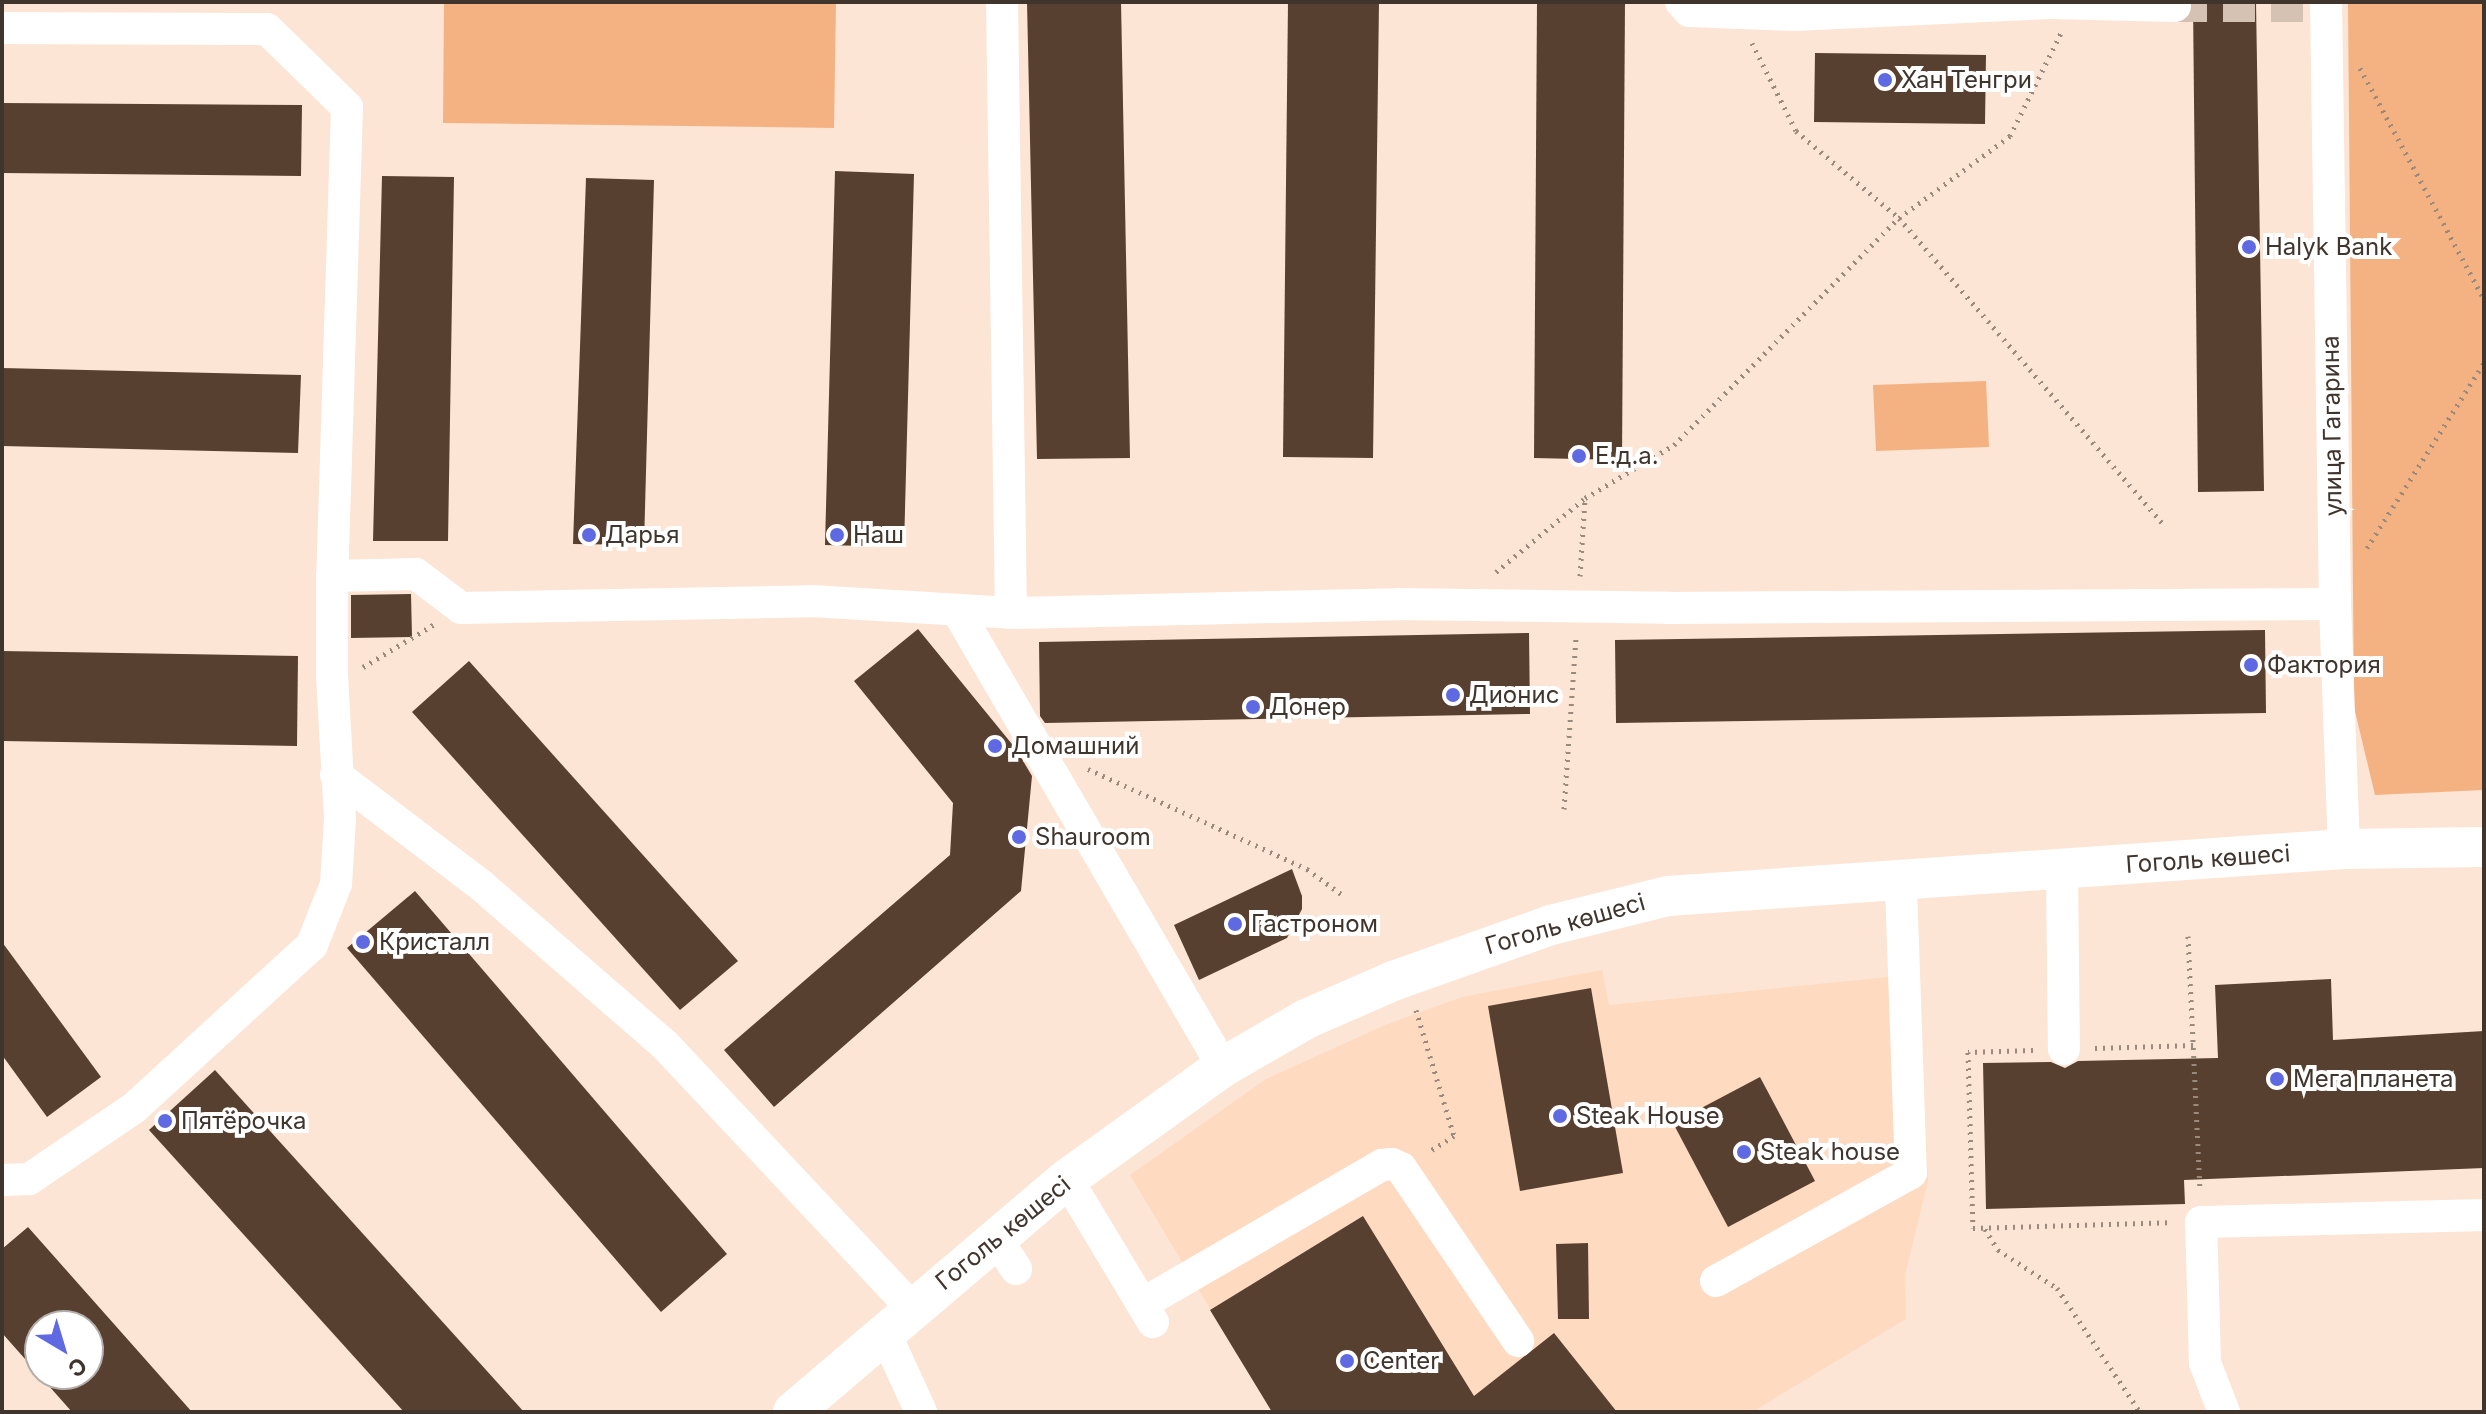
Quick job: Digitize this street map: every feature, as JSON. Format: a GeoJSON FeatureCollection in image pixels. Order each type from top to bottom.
{"type":"FeatureCollection","features":[{"type":"Feature","properties":{"kind":"main road","name":"Гоголь көшесі"},"geometry":{"type":"LineString","coordinates":[[793,1412],[898,1320],[1006,1254],[1067,1179],[1223,1067],[1306,1019],[1471,951],[1609,908],[1668,896],[2344,849],[2484,847]]}},
{"type":"Feature","properties":{"kind":"street"},"geometry":{"type":"LineString","coordinates":[[1002,2],[1011,613]]}},
{"type":"Feature","properties":{"kind":"street"},"geometry":{"type":"LineString","coordinates":[[1681,2],[1689,11],[1795,15],[2076,4],[2175,6]]}},
{"type":"Feature","properties":{"kind":"street","name":"улица Гагарина"},"geometry":{"type":"LineString","coordinates":[[2326,2],[2335,604],[2344,849]]}},
{"type":"Feature","properties":{"kind":"street"},"geometry":{"type":"LineString","coordinates":[[2,28],[267,15],[347,107],[332,576],[332,675],[340,819],[336,884],[312,945],[134,1108],[29,1179],[2,1180]]}},
{"type":"Feature","properties":{"kind":"street"},"geometry":{"type":"LineString","coordinates":[[332,576],[416,574],[461,608],[811,601],[1011,613],[1457,605],[2335,604]]}},
{"type":"Feature","properties":{"kind":"street"},"geometry":{"type":"LineString","coordinates":[[958,612],[1223,1067]]}},
{"type":"Feature","properties":{"kind":"street"},"geometry":{"type":"LineString","coordinates":[[336,775],[482,886],[664,1044],[898,1320],[921,1412]]}},
{"type":"Feature","properties":{"kind":"street"},"geometry":{"type":"LineString","coordinates":[[2062,869],[2064,1049]]}},
{"type":"Feature","properties":{"kind":"street"},"geometry":{"type":"LineString","coordinates":[[1716,1281],[1911,1173],[1901,880]]}},
{"type":"Feature","properties":{"kind":"street"},"geometry":{"type":"LineString","coordinates":[[1067,1179],[1147,1313],[1382,1165],[1392,1164],[1401,1168],[1518,1341]]}},
{"type":"Feature","properties":{"kind":"street"},"geometry":{"type":"LineString","coordinates":[[2224,1412],[2205,1363],[2201,1222],[2484,1215]]}},
{"type":"Feature","properties":{"kind":"path"},"geometry":{"type":"LineString","coordinates":[[1457,605],[1585,498],[1674,445],[1899,218],[2010,136],[2076,4]]}},
{"type":"Feature","properties":{"kind":"path"},"geometry":{"type":"LineString","coordinates":[[1737,12],[1796,131],[1899,218],[2164,525]]}},
{"type":"Feature","properties":{"kind":"path"},"geometry":{"type":"LineString","coordinates":[[2356,60],[2484,299]]}},
{"type":"Feature","properties":{"kind":"path"},"geometry":{"type":"LineString","coordinates":[[2361,557],[2484,363]]}},
{"type":"Feature","properties":{"kind":"path"},"geometry":{"type":"LineString","coordinates":[[1564,809],[1585,498]]}},
{"type":"Feature","properties":{"kind":"path"},"geometry":{"type":"LineString","coordinates":[[332,675],[356,671],[461,608]]}},
{"type":"Feature","properties":{"kind":"path"},"geometry":{"type":"LineString","coordinates":[[1033,745],[1307,869],[1341,894]]}},
{"type":"Feature","properties":{"kind":"path"},"geometry":{"type":"LineString","coordinates":[[2188,936],[2194,1045],[2201,1222],[1973,1228],[1968,1052],[2194,1045]]}},
{"type":"Feature","properties":{"kind":"path"},"geometry":{"type":"LineString","coordinates":[[1401,1168],[1454,1136],[1411,998]]}},
{"type":"Feature","properties":{"kind":"path"},"geometry":{"type":"LineString","coordinates":[[1984,1228],[1998,1250],[2057,1288],[2140,1412]]}},
{"type":"Feature","properties":{"kind":"shaded area"},"geometry":{"type":"Polygon","coordinates":[[[444,2],[836,2],[834,128],[443,123],[444,2]]]}},
{"type":"Feature","properties":{"kind":"shaded area"},"geometry":{"type":"Polygon","coordinates":[[[2348,2],[2484,2],[2484,790],[2375,795],[2354,707],[2348,2]]]}},
{"type":"Feature","properties":{"kind":"shaded area"},"geometry":{"type":"Polygon","coordinates":[[[1986,381],[1989,447],[1876,451],[1873,385],[1986,381]]]}},
{"type":"Feature","properties":{"kind":"shaded area"},"geometry":{"type":"Polygon","coordinates":[[[1602,970],[1609,1005],[1919,974],[1928,1181],[1905,1275],[1906,1319],[1752,1412],[1272,1412],[1130,1175],[1266,1079],[1385,1025],[1462,997],[1602,970]]]}},
{"type":"Feature","properties":{"kind":"building"},"geometry":{"type":"Polygon","coordinates":[[[1027,2],[1121,2],[1130,458],[1037,459],[1027,2]]]}},
{"type":"Feature","properties":{"kind":"building"},"geometry":{"type":"Polygon","coordinates":[[[1288,2],[1379,2],[1373,458],[1283,457],[1288,2]]]}},
{"type":"Feature","properties":{"kind":"building"},"geometry":{"type":"Polygon","coordinates":[[[1537,2],[1625,2],[1622,460],[1534,458],[1537,2]]]}},
{"type":"Feature","properties":{"kind":"building"},"geometry":{"type":"Polygon","coordinates":[[[2193,2],[2256,2],[2264,491],[2198,492],[2193,2]]]}},
{"type":"Feature","properties":{"kind":"building"},"geometry":{"type":"Polygon","coordinates":[[[1815,53],[1986,55],[1985,124],[1814,122],[1815,53]]]}},
{"type":"Feature","properties":{"kind":"building"},"geometry":{"type":"Polygon","coordinates":[[[2,103],[302,105],[301,176],[2,173],[2,103]]]}},
{"type":"Feature","properties":{"kind":"building"},"geometry":{"type":"Polygon","coordinates":[[[835,171],[914,174],[904,547],[825,545],[835,171]]]}},
{"type":"Feature","properties":{"kind":"building"},"geometry":{"type":"Polygon","coordinates":[[[382,176],[454,177],[448,541],[373,541],[382,176]]]}},
{"type":"Feature","properties":{"kind":"building"},"geometry":{"type":"Polygon","coordinates":[[[586,178],[654,180],[644,545],[573,544],[586,178]]]}},
{"type":"Feature","properties":{"kind":"building"},"geometry":{"type":"Polygon","coordinates":[[[2,368],[301,375],[298,453],[2,446],[2,368]]]}},
{"type":"Feature","properties":{"kind":"building"},"geometry":{"type":"Polygon","coordinates":[[[411,594],[412,637],[351,638],[351,595],[411,594]]]}},
{"type":"Feature","properties":{"kind":"building"},"geometry":{"type":"Polygon","coordinates":[[[918,629],[1016,749],[1032,776],[1021,891],[774,1107],[724,1050],[950,855],[953,803],[854,681],[918,629]]]}},
{"type":"Feature","properties":{"kind":"building"},"geometry":{"type":"Polygon","coordinates":[[[2265,630],[2266,713],[1616,723],[1615,640],[2265,630]]]}},
{"type":"Feature","properties":{"kind":"building"},"geometry":{"type":"Polygon","coordinates":[[[1529,633],[1530,714],[1045,723],[1040,716],[1039,642],[1529,633]]]}},
{"type":"Feature","properties":{"kind":"building"},"geometry":{"type":"Polygon","coordinates":[[[2,651],[298,656],[297,746],[2,741],[2,651]]]}},
{"type":"Feature","properties":{"kind":"building"},"geometry":{"type":"Polygon","coordinates":[[[469,661],[738,961],[680,1010],[412,712],[469,661]]]}},
{"type":"Feature","properties":{"kind":"building","name":"Гастроном"},"geometry":{"type":"Polygon","coordinates":[[[1292,869],[1302,896],[1302,909],[1287,938],[1199,980],[1174,925],[1292,869]]]}},
{"type":"Feature","properties":{"kind":"building"},"geometry":{"type":"Polygon","coordinates":[[[415,891],[727,1254],[661,1312],[347,948],[415,891]]]}},
{"type":"Feature","properties":{"kind":"building"},"geometry":{"type":"Polygon","coordinates":[[[2,942],[101,1077],[47,1117],[2,1055],[2,942]]]}},
{"type":"Feature","properties":{"kind":"building"},"geometry":{"type":"Polygon","coordinates":[[[2331,979],[2333,1040],[2484,1031],[2484,1168],[2184,1180],[2185,1204],[1986,1209],[1983,1063],[2051,1062],[2065,1068],[2078,1061],[2218,1058],[2215,985],[2331,979]]]}},
{"type":"Feature","properties":{"kind":"building","name":"Steak House"},"geometry":{"type":"Polygon","coordinates":[[[1591,988],[1623,1173],[1520,1191],[1488,1006],[1591,988]]]}},
{"type":"Feature","properties":{"kind":"building"},"geometry":{"type":"Polygon","coordinates":[[[215,1070],[524,1412],[404,1412],[149,1130],[215,1070]]]}},
{"type":"Feature","properties":{"kind":"building","name":"Steak house"},"geometry":{"type":"Polygon","coordinates":[[[1760,1077],[1815,1181],[1728,1227],[1673,1123],[1760,1077]]]}},
{"type":"Feature","properties":{"kind":"building","name":"Center"},"geometry":{"type":"Polygon","coordinates":[[[1363,1216],[1474,1396],[1554,1333],[1617,1412],[1272,1412],[1210,1310],[1363,1216]]]}},
{"type":"Feature","properties":{"kind":"building"},"geometry":{"type":"Polygon","coordinates":[[[28,1227],[102,1310],[24,1310],[24,1358],[2,1333],[2,1249],[28,1227]]]}},
{"type":"Feature","properties":{"kind":"building"},"geometry":{"type":"Polygon","coordinates":[[[1588,1243],[1589,1319],[1558,1319],[1556,1244],[1588,1243]]]}},
{"type":"Feature","properties":{"kind":"building"},"geometry":{"type":"Polygon","coordinates":[[[104,1313],[192,1412],[72,1412],[53,1390],[104,1390],[104,1313]]]}},
{"type":"Feature","properties":{"kind":"tunnel"},"geometry":{"type":"LineString","coordinates":[[2175,6],[2326,6]]}},
{"type":"Feature","properties":{"kind":"place","name":"Хан Тенгри"},"geometry":{"type":"Point","coordinates":[1885,80]}},
{"type":"Feature","properties":{"kind":"place","name":"Halyk Bank"},"geometry":{"type":"Point","coordinates":[2249,247]}},
{"type":"Feature","properties":{"kind":"place","name":"Е.д.а."},"geometry":{"type":"Point","coordinates":[1579,456]}},
{"type":"Feature","properties":{"kind":"place","name":"Дарья"},"geometry":{"type":"Point","coordinates":[589,535]}},
{"type":"Feature","properties":{"kind":"place","name":"Наш"},"geometry":{"type":"Point","coordinates":[837,535]}},
{"type":"Feature","properties":{"kind":"place","name":"Фактория"},"geometry":{"type":"Point","coordinates":[2251,665]}},
{"type":"Feature","properties":{"kind":"place","name":"Дионис"},"geometry":{"type":"Point","coordinates":[1453,695]}},
{"type":"Feature","properties":{"kind":"place","name":"Донер"},"geometry":{"type":"Point","coordinates":[1253,707]}},
{"type":"Feature","properties":{"kind":"place","name":"Домашний"},"geometry":{"type":"Point","coordinates":[995,746]}},
{"type":"Feature","properties":{"kind":"place","name":"Shauroom"},"geometry":{"type":"Point","coordinates":[1019,837]}},
{"type":"Feature","properties":{"kind":"place","name":"Гастроном"},"geometry":{"type":"Point","coordinates":[1235,924]}},
{"type":"Feature","properties":{"kind":"place","name":"Кристалл"},"geometry":{"type":"Point","coordinates":[363,942]}},
{"type":"Feature","properties":{"kind":"place","name":"Мега планета"},"geometry":{"type":"Point","coordinates":[2277,1079]}},
{"type":"Feature","properties":{"kind":"place","name":"Steak House"},"geometry":{"type":"Point","coordinates":[1560,1116]}},
{"type":"Feature","properties":{"kind":"place","name":"Пятёрочка"},"geometry":{"type":"Point","coordinates":[165,1121]}},
{"type":"Feature","properties":{"kind":"place","name":"Steak house"},"geometry":{"type":"Point","coordinates":[1744,1152]}},
{"type":"Feature","properties":{"kind":"place","name":"Center"},"geometry":{"type":"Point","coordinates":[1347,1361]}}]}
